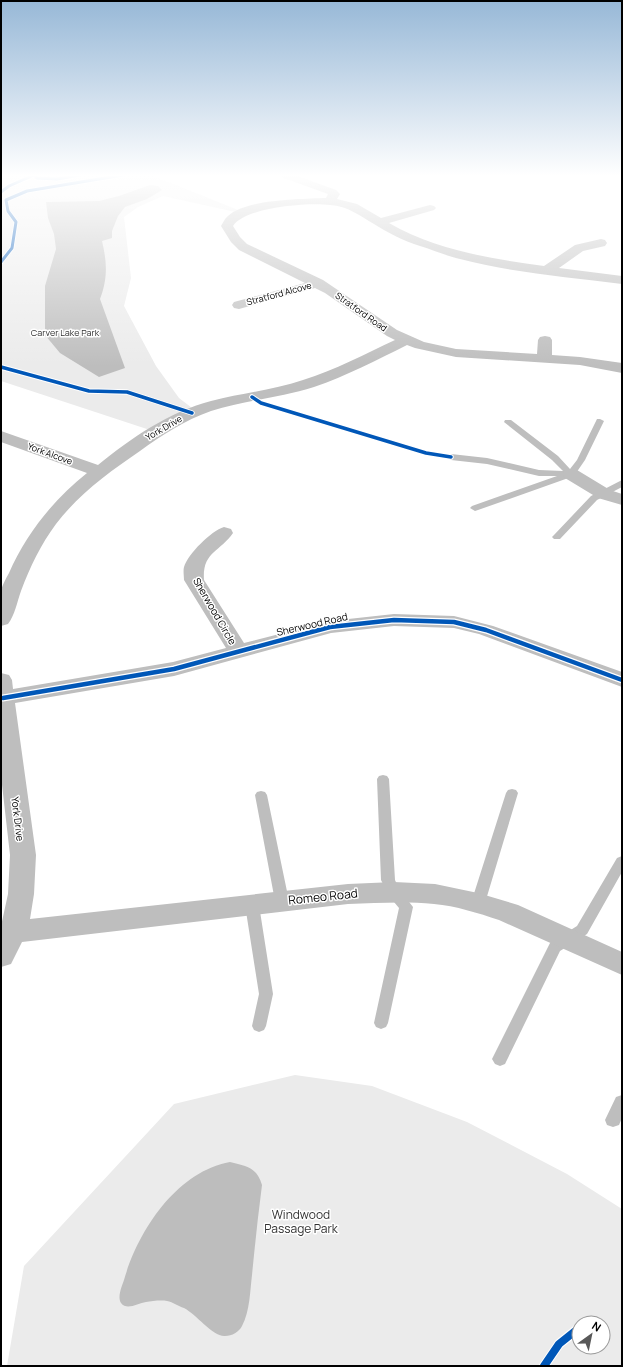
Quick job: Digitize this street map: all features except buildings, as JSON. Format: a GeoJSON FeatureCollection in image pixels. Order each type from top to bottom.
{"type":"FeatureCollection","features":[{"type":"Feature","properties":{"kind":"street","name":"Stratford Road"},"geometry":{"type":"LineString","coordinates":[[235,239],[243,247],[318,283],[392,333],[406,340],[456,353],[580,361],[622,368]]}},
{"type":"Feature","properties":{"kind":"street"},"geometry":{"type":"LineString","coordinates":[[410,239],[442,251],[482,261],[622,280]]}},
{"type":"Feature","properties":{"kind":"street"},"geometry":{"type":"LineString","coordinates":[[547,270],[579,248],[601,243]]}},
{"type":"Feature","properties":{"kind":"street","name":"Stratford Alcove"},"geometry":{"type":"LineString","coordinates":[[239,305],[318,283]]}},
{"type":"Feature","properties":{"kind":"street","name":"York Drive"},"geometry":{"type":"LineString","coordinates":[[1,620],[7,597],[10,569],[35,540],[56,512],[76,490],[99,471],[156,432],[192,413],[215,404],[293,388],[328,378],[406,340]]}},
{"type":"Feature","properties":{"kind":"street"},"geometry":{"type":"LineString","coordinates":[[544,359],[545,340]]}},
{"type":"Feature","properties":{"kind":"street","name":"York Alcove"},"geometry":{"type":"LineString","coordinates":[[1,436],[99,471]]}},
{"type":"Feature","properties":{"kind":"street"},"geometry":{"type":"LineString","coordinates":[[571,474],[604,494],[622,500]]}},
{"type":"Feature","properties":{"kind":"street","name":"Sherwood Circle"},"geometry":{"type":"LineString","coordinates":[[224,532],[194,564],[194,580],[239,652]]}},
{"type":"Feature","properties":{"kind":"street","name":"Sherwood Road"},"geometry":{"type":"LineString","coordinates":[[2,689],[132,678],[174,669],[330,627],[394,620],[454,622],[486,630],[621,678]]}},
{"type":"Feature","properties":{"kind":"street","name":"York Drive"},"geometry":{"type":"LineString","coordinates":[[1,956],[13,932],[19,903],[23,855],[2,689]]}},
{"type":"Feature","properties":{"kind":"street","name":"Romeo Road"},"geometry":{"type":"LineString","coordinates":[[13,932],[348,894],[394,892],[435,894],[478,903],[508,912],[568,938],[622,964]]}},
{"type":"Feature","properties":{"kind":"lane"},"geometry":{"type":"LineString","coordinates":[[475,508],[571,474],[581,460],[600,421]]}},
{"type":"Feature","properties":{"kind":"lane"},"geometry":{"type":"LineString","coordinates":[[508,422],[555,458],[571,474]]}},
{"type":"Feature","properties":{"kind":"lane"},"geometry":{"type":"LineString","coordinates":[[451,457],[487,461],[539,473],[571,474]]}},
{"type":"Feature","properties":{"kind":"lane"},"geometry":{"type":"LineString","coordinates":[[557,537],[594,498],[622,483]]}},
{"type":"Feature","properties":{"kind":"lane"},"geometry":{"type":"LineString","coordinates":[[382,1022],[406,907],[394,892],[388,880],[383,779]]}},
{"type":"Feature","properties":{"kind":"lane"},"geometry":{"type":"LineString","coordinates":[[478,903],[512,793]]}},
{"type":"Feature","properties":{"kind":"lane"},"geometry":{"type":"LineString","coordinates":[[261,795],[282,901]]}},
{"type":"Feature","properties":{"kind":"lane"},"geometry":{"type":"LineString","coordinates":[[500,1058],[555,947],[582,930],[622,861]]}},
{"type":"Feature","properties":{"kind":"lane"},"geometry":{"type":"LineString","coordinates":[[252,905],[266,994],[259,1026]]}},
{"type":"Feature","properties":{"kind":"lane"},"geometry":{"type":"LineString","coordinates":[[613,1120],[622,1102]]}},
{"type":"Feature","properties":{"kind":"green space","name":"Carver Lake Park"},"geometry":{"type":"Polygon","coordinates":[[[1,239],[127,239],[131,278],[124,306],[156,366],[179,398],[196,411],[156,432],[1,381],[1,239]]]}},
{"type":"Feature","properties":{"kind":"green space","name":"Windwood Passage Park"},"geometry":{"type":"Polygon","coordinates":[[[295,1075],[372,1086],[467,1122],[567,1174],[622,1209],[622,1366],[7,1366],[24,1266],[174,1104],[295,1075]]]}},
{"type":"Feature","properties":{"kind":"shaded area"},"geometry":{"type":"Polygon","coordinates":[[[55,239],[109,239],[102,241],[106,270],[103,291],[100,299],[125,368],[99,377],[60,353],[45,335],[45,286],[56,249],[55,239]]]}},
{"type":"Feature","properties":{"kind":"shaded area"},"geometry":{"type":"Polygon","coordinates":[[[230,1162],[250,1168],[257,1174],[262,1185],[249,1301],[247,1314],[241,1328],[237,1332],[228,1336],[220,1335],[215,1333],[189,1311],[167,1301],[148,1302],[133,1306],[123,1305],[120,1301],[121,1288],[130,1261],[149,1224],[162,1206],[176,1191],[193,1178],[211,1168],[230,1162]]]}},
{"type":"Feature","properties":{"kind":"cycle path"},"geometry":{"type":"LineString","coordinates":[[1,262],[12,248],[13,239]]}},
{"type":"Feature","properties":{"kind":"cycle path"},"geometry":{"type":"LineString","coordinates":[[1,367],[89,391],[127,392],[192,413]]}},
{"type":"Feature","properties":{"kind":"cycle path"},"geometry":{"type":"LineString","coordinates":[[252,397],[261,403],[426,453],[451,457]]}},
{"type":"Feature","properties":{"kind":"cycle path"},"geometry":{"type":"LineString","coordinates":[[3,698],[174,669],[330,627],[394,620],[454,622],[486,630],[622,680]]}},
{"type":"Feature","properties":{"kind":"cycle path"},"geometry":{"type":"LineString","coordinates":[[544,1366],[559,1344],[571,1333]]}}]}
